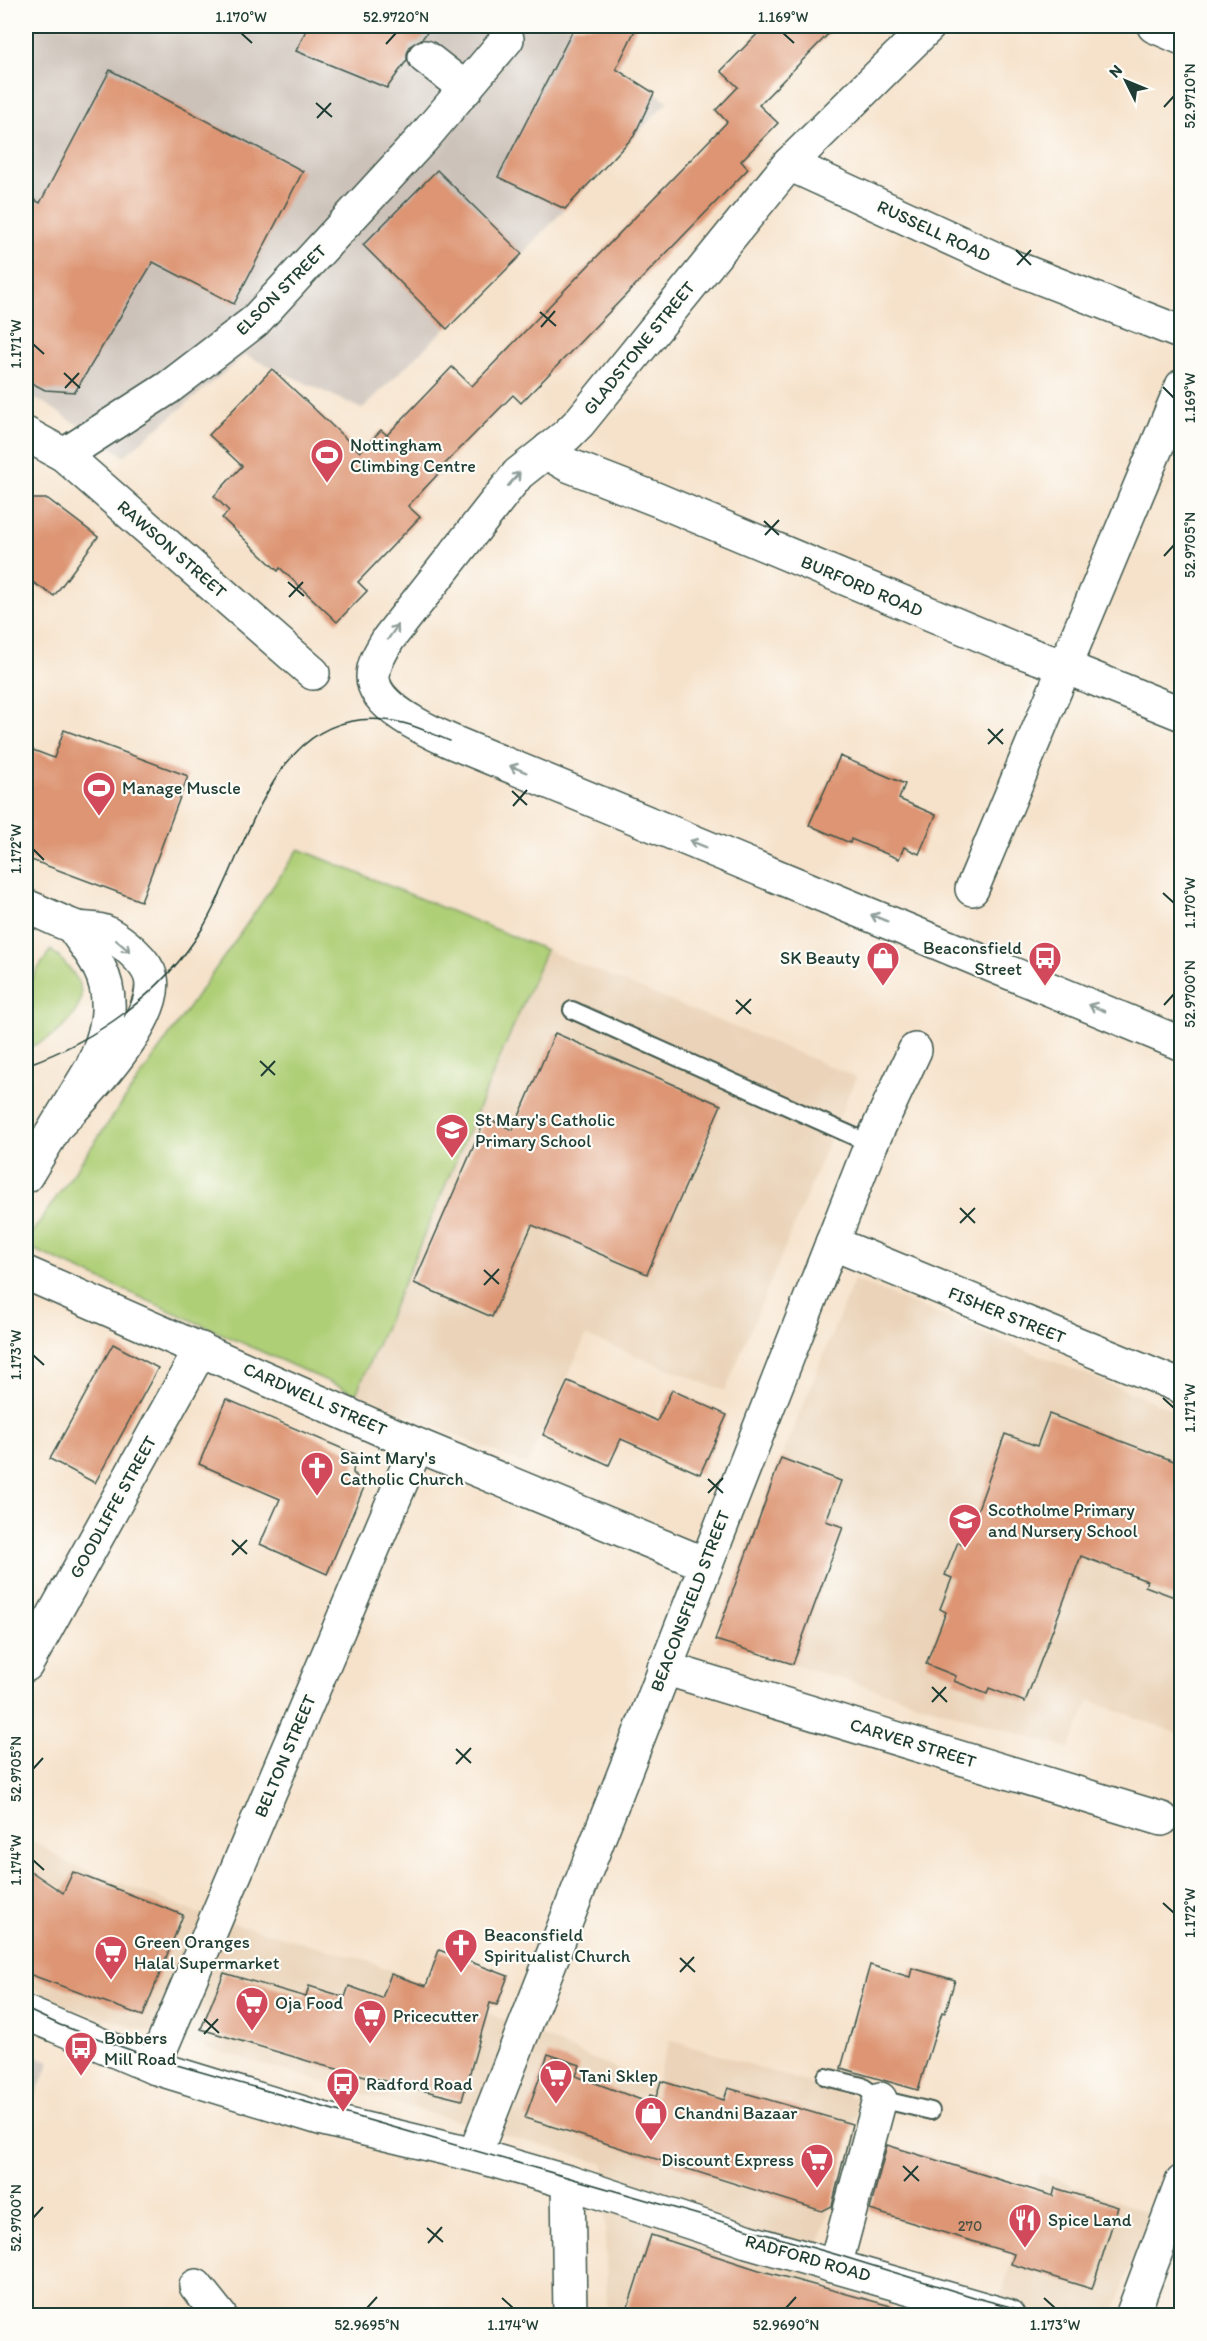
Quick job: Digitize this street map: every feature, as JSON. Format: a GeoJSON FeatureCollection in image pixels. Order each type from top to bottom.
{"type":"FeatureCollection","features":[{"type":"Feature","properties":{"kind":"street","name":"GLADSTONE STREET"},"geometry":{"type":"LineString","coordinates":[[929,26],[789,164],[579,423],[518,474],[402,620],[379,654],[374,669],[374,686],[382,698],[402,716],[450,741],[1182,1044]]}},
{"type":"Feature","properties":{"kind":"street"},"geometry":{"type":"LineString","coordinates":[[1155,26],[1182,38]]}},
{"type":"Feature","properties":{"kind":"street","name":"ELSON STREET"},"geometry":{"type":"LineString","coordinates":[[64,455],[168,388],[254,322],[425,136],[507,39]]}},
{"type":"Feature","properties":{"kind":"street"},"geometry":{"type":"LineString","coordinates":[[425,57],[466,89]]}},
{"type":"Feature","properties":{"kind":"street","name":"RUSSELL ROAD"},"geometry":{"type":"LineString","coordinates":[[789,164],[1013,267],[1182,333]]}},
{"type":"Feature","properties":{"kind":"street"},"geometry":{"type":"LineString","coordinates":[[972,889],[1182,387]]}},
{"type":"Feature","properties":{"kind":"street","name":"RAWSON STREET"},"geometry":{"type":"LineString","coordinates":[[26,434],[64,455],[313,673]]}},
{"type":"Feature","properties":{"kind":"street","name":"BURFORD ROAD"},"geometry":{"type":"LineString","coordinates":[[549,449],[556,458],[568,465],[658,500],[1012,648],[1182,714]]}},
{"type":"Feature","properties":{"kind":"street"},"geometry":{"type":"LineString","coordinates":[[26,906],[73,927],[99,930],[121,943],[147,968],[151,980],[151,990],[144,1015],[103,1077],[60,1122]]}},
{"type":"Feature","properties":{"kind":"street"},"geometry":{"type":"LineString","coordinates":[[26,1176],[99,1053],[107,1025],[109,1004],[106,982],[99,965],[73,927]]}},
{"type":"Feature","properties":{"kind":"street","name":"BEACONSFIELD STREET"},"geometry":{"type":"LineString","coordinates":[[478,2156],[476,2151],[705,1564],[871,1144],[915,1050]]}},
{"type":"Feature","properties":{"kind":"street","name":"FISHER STREET"},"geometry":{"type":"LineString","coordinates":[[832,1243],[1182,1387]]}},
{"type":"Feature","properties":{"kind":"street","name":"CARDWELL STREET"},"geometry":{"type":"LineString","coordinates":[[26,1273],[417,1445],[705,1564]]}},
{"type":"Feature","properties":{"kind":"street","name":"GOODLIFFE STREET"},"geometry":{"type":"LineString","coordinates":[[26,1665],[201,1349]]}},
{"type":"Feature","properties":{"kind":"street","name":"BELTON STREET"},"geometry":{"type":"LineString","coordinates":[[153,2067],[417,1445]]}},
{"type":"Feature","properties":{"kind":"street","name":"CARVER STREET"},"geometry":{"type":"LineString","coordinates":[[664,1668],[1162,1819]]}},
{"type":"Feature","properties":{"kind":"street","name":"RADFORD ROAD"},"geometry":{"type":"LineString","coordinates":[[26,2013],[153,2067],[323,2119],[478,2156],[568,2182],[747,2241],[1008,2316]]}},
{"type":"Feature","properties":{"kind":"street"},"geometry":{"type":"LineString","coordinates":[[832,2266],[838,2255],[880,2099]]}},
{"type":"Feature","properties":{"kind":"street"},"geometry":{"type":"LineString","coordinates":[[568,2182],[570,2316]]}},
{"type":"Feature","properties":{"kind":"street"},"geometry":{"type":"LineString","coordinates":[[1132,2316],[1182,2182]]}},
{"type":"Feature","properties":{"kind":"street"},"geometry":{"type":"LineString","coordinates":[[196,2286],[220,2316]]}},
{"type":"Feature","properties":{"kind":"lane"},"geometry":{"type":"LineString","coordinates":[[572,1010],[871,1144]]}},
{"type":"Feature","properties":{"kind":"lane"},"geometry":{"type":"LineString","coordinates":[[826,2077],[862,2086],[880,2099],[931,2110]]}},
{"type":"Feature","properties":{"kind":"shaded area"},"geometry":{"type":"Polygon","coordinates":[[[26,26],[637,26],[617,69],[668,101],[522,254],[362,409],[245,355],[124,456],[46,404],[26,395],[26,26]]]}},
{"type":"Feature","properties":{"kind":"shaded area","name":"St Mary's Catholic Primary School"},"geometry":{"type":"Polygon","coordinates":[[[299,849],[856,1077],[725,1391],[586,1336],[527,1465],[356,1394],[26,1246],[26,1241],[299,849]]]}},
{"type":"Feature","properties":{"kind":"shaded area","name":"Scotholme Primary and Nursery School"},"geometry":{"type":"Polygon","coordinates":[[[854,1280],[1181,1413],[1181,1735],[1090,1700],[1069,1749],[715,1640],[781,1459],[854,1280]]]}},
{"type":"Feature","properties":{"kind":"shaded area"},"geometry":{"type":"Polygon","coordinates":[[[26,1836],[70,1864],[200,1914],[369,1961],[655,2086],[670,2040],[861,2099],[812,2270],[977,2315],[607,2315],[604,2164],[72,2009],[26,1985],[26,1836]]]}},
{"type":"Feature","properties":{"kind":"shaded area"},"geometry":{"type":"Polygon","coordinates":[[[26,2052],[50,2062],[26,2116],[26,2052]]]}},
{"type":"Feature","properties":{"kind":"shaded area"},"geometry":{"type":"Polygon","coordinates":[[[1040,2173],[1149,2213],[1113,2315],[994,2316],[1040,2173]]]}},
{"type":"Feature","properties":{"kind":"green space"},"geometry":{"type":"Polygon","coordinates":[[[299,849],[546,950],[356,1394],[26,1246],[26,1241],[299,849]]]}},
{"type":"Feature","properties":{"kind":"green space"},"geometry":{"type":"Polygon","coordinates":[[[51,950],[75,976],[80,987],[80,1002],[72,1017],[60,1030],[45,1040],[26,1048],[26,986],[51,950]]]}},
{"type":"Feature","properties":{"kind":"building"},"geometry":{"type":"Polygon","coordinates":[[[308,26],[432,26],[422,39],[410,46],[407,60],[387,88],[296,51],[308,26]]]}},
{"type":"Feature","properties":{"kind":"building"},"geometry":{"type":"Polygon","coordinates":[[[575,26],[637,26],[616,69],[654,93],[634,136],[565,209],[498,177],[575,26]]]}},
{"type":"Feature","properties":{"kind":"building"},"geometry":{"type":"Polygon","coordinates":[[[765,26],[836,26],[759,105],[778,123],[741,161],[748,169],[521,403],[513,395],[438,471],[440,472],[408,506],[420,517],[358,582],[367,591],[337,622],[280,568],[278,571],[222,518],[229,511],[214,496],[242,466],[209,435],[272,369],[360,452],[381,430],[387,435],[452,367],[472,386],[727,122],[716,110],[738,87],[721,71],[765,26]]]}},
{"type":"Feature","properties":{"kind":"building"},"geometry":{"type":"Polygon","coordinates":[[[110,70],[303,171],[234,304],[153,262],[75,392],[45,390],[26,380],[26,195],[40,203],[110,70]]]}},
{"type":"Feature","properties":{"kind":"building"},"geometry":{"type":"Polygon","coordinates":[[[437,170],[522,254],[447,329],[363,245],[437,170]]]}},
{"type":"Feature","properties":{"kind":"building"},"geometry":{"type":"Polygon","coordinates":[[[26,499],[48,499],[98,537],[54,596],[26,578],[26,499]]]}},
{"type":"Feature","properties":{"kind":"building","name":"Manage Muscle"},"geometry":{"type":"Polygon","coordinates":[[[64,730],[188,776],[141,901],[26,858],[26,769],[33,750],[54,758],[64,730]]]}},
{"type":"Feature","properties":{"kind":"building"},"geometry":{"type":"Polygon","coordinates":[[[840,756],[905,784],[899,799],[936,815],[919,854],[904,847],[899,859],[851,839],[850,843],[809,825],[840,756]]]}},
{"type":"Feature","properties":{"kind":"building"},"geometry":{"type":"Polygon","coordinates":[[[555,1033],[721,1105],[647,1274],[532,1225],[492,1317],[414,1283],[486,1118],[513,1130],[555,1033]]]}},
{"type":"Feature","properties":{"kind":"building"},"geometry":{"type":"Polygon","coordinates":[[[113,1344],[158,1368],[95,1483],[50,1459],[113,1344]]]}},
{"type":"Feature","properties":{"kind":"building"},"geometry":{"type":"Polygon","coordinates":[[[568,1381],[657,1421],[672,1390],[727,1415],[700,1474],[621,1439],[609,1465],[543,1435],[568,1381]]]}},
{"type":"Feature","properties":{"kind":"building","name":"Saint Mary's Catholic Church"},"geometry":{"type":"Polygon","coordinates":[[[226,1399],[355,1454],[353,1473],[365,1485],[327,1574],[260,1544],[280,1499],[199,1464],[226,1399]]]}},
{"type":"Feature","properties":{"kind":"building"},"geometry":{"type":"Polygon","coordinates":[[[1049,1414],[1182,1464],[1182,1600],[1145,1586],[1147,1581],[1081,1556],[1025,1702],[989,1688],[987,1694],[954,1681],[956,1676],[926,1664],[946,1612],[940,1609],[952,1578],[945,1575],[958,1542],[965,1545],[1005,1434],[1037,1446],[1049,1414]]]}},
{"type":"Feature","properties":{"kind":"building"},"geometry":{"type":"Polygon","coordinates":[[[781,1458],[841,1481],[826,1521],[843,1527],[793,1664],[715,1640],[781,1458]]]}},
{"type":"Feature","properties":{"kind":"building"},"geometry":{"type":"Polygon","coordinates":[[[26,1868],[63,1893],[73,1872],[183,1915],[143,2016],[26,1973],[26,1868]]]}},
{"type":"Feature","properties":{"kind":"building"},"geometry":{"type":"Polygon","coordinates":[[[439,1950],[508,1976],[497,2005],[490,2003],[462,2100],[321,2065],[201,2029],[224,1973],[306,1997],[309,1986],[345,1997],[349,1986],[382,1998],[391,1974],[426,1986],[439,1950]]]}},
{"type":"Feature","properties":{"kind":"building"},"geometry":{"type":"Polygon","coordinates":[[[870,1965],[910,1977],[912,1968],[955,1980],[945,2013],[942,2012],[918,2090],[841,2068],[870,1965]]]}},
{"type":"Feature","properties":{"kind":"building"},"geometry":{"type":"Polygon","coordinates":[[[548,2054],[580,2065],[576,2076],[647,2102],[650,2095],[656,2097],[661,2081],[724,2100],[728,2088],[852,2124],[832,2206],[822,2211],[525,2118],[548,2054]]]}},
{"type":"Feature","properties":{"kind":"building"},"geometry":{"type":"Polygon","coordinates":[[[887,2145],[1053,2196],[1055,2188],[1118,2207],[1092,2289],[1011,2264],[1014,2254],[870,2210],[887,2145]]]}},
{"type":"Feature","properties":{"kind":"building"},"geometry":{"type":"Polygon","coordinates":[[[651,2235],[759,2270],[891,2306],[890,2316],[625,2316],[651,2235]]]}},
{"type":"Feature","properties":{"kind":"tram line"},"geometry":{"type":"LineString","coordinates":[[26,1065],[52,1055],[102,1028],[126,1012],[168,974],[202,929],[272,784],[295,753],[323,731],[359,720],[403,723],[450,741]]}},
{"type":"Feature","properties":{"kind":"tram line"},"geometry":{"type":"LineString","coordinates":[[26,2009],[60,2025],[156,2059],[1045,2316]]}},
{"type":"Feature","properties":{"kind":"place","name":"Nottingham Climbing Centre"},"geometry":{"type":"Point","coordinates":[327,484]}},
{"type":"Feature","properties":{"kind":"place","name":"Manage Muscle"},"geometry":{"type":"Point","coordinates":[99,817]}},
{"type":"Feature","properties":{"kind":"place","name":"SK Beauty"},"geometry":{"type":"Point","coordinates":[883,987]}},
{"type":"Feature","properties":{"kind":"place","name":"Beaconsfield Street"},"geometry":{"type":"Point","coordinates":[1045,987]}},
{"type":"Feature","properties":{"kind":"place","name":"St Mary's Catholic Primary School"},"geometry":{"type":"Point","coordinates":[452,1159]}},
{"type":"Feature","properties":{"kind":"place","name":"Saint Mary's Catholic Church"},"geometry":{"type":"Point","coordinates":[317,1497]}},
{"type":"Feature","properties":{"kind":"place","name":"Scotholme Primary and Nursery School"},"geometry":{"type":"Point","coordinates":[965,1549]}},
{"type":"Feature","properties":{"kind":"place","name":"Beaconsfield Spiritualist Church"},"geometry":{"type":"Point","coordinates":[461,1974]}},
{"type":"Feature","properties":{"kind":"place","name":"Green Oranges Halal Supermarket"},"geometry":{"type":"Point","coordinates":[111,1981]}},
{"type":"Feature","properties":{"kind":"place","name":"Oja Food"},"geometry":{"type":"Point","coordinates":[252,2032]}},
{"type":"Feature","properties":{"kind":"place","name":"Pricecutter"},"geometry":{"type":"Point","coordinates":[370,2045]}},
{"type":"Feature","properties":{"kind":"place","name":"Bobbers Mill Road"},"geometry":{"type":"Point","coordinates":[81,2077]}},
{"type":"Feature","properties":{"kind":"place","name":"Tani Sklep"},"geometry":{"type":"Point","coordinates":[556,2105]}},
{"type":"Feature","properties":{"kind":"place","name":"Radford Road"},"geometry":{"type":"Point","coordinates":[343,2113]}},
{"type":"Feature","properties":{"kind":"place","name":"Chandni Bazaar"},"geometry":{"type":"Point","coordinates":[651,2142]}},
{"type":"Feature","properties":{"kind":"place","name":"Discount Express"},"geometry":{"type":"Point","coordinates":[817,2189]}},
{"type":"Feature","properties":{"kind":"place","name":"Spice Land"},"geometry":{"type":"Point","coordinates":[1025,2249]}}]}
